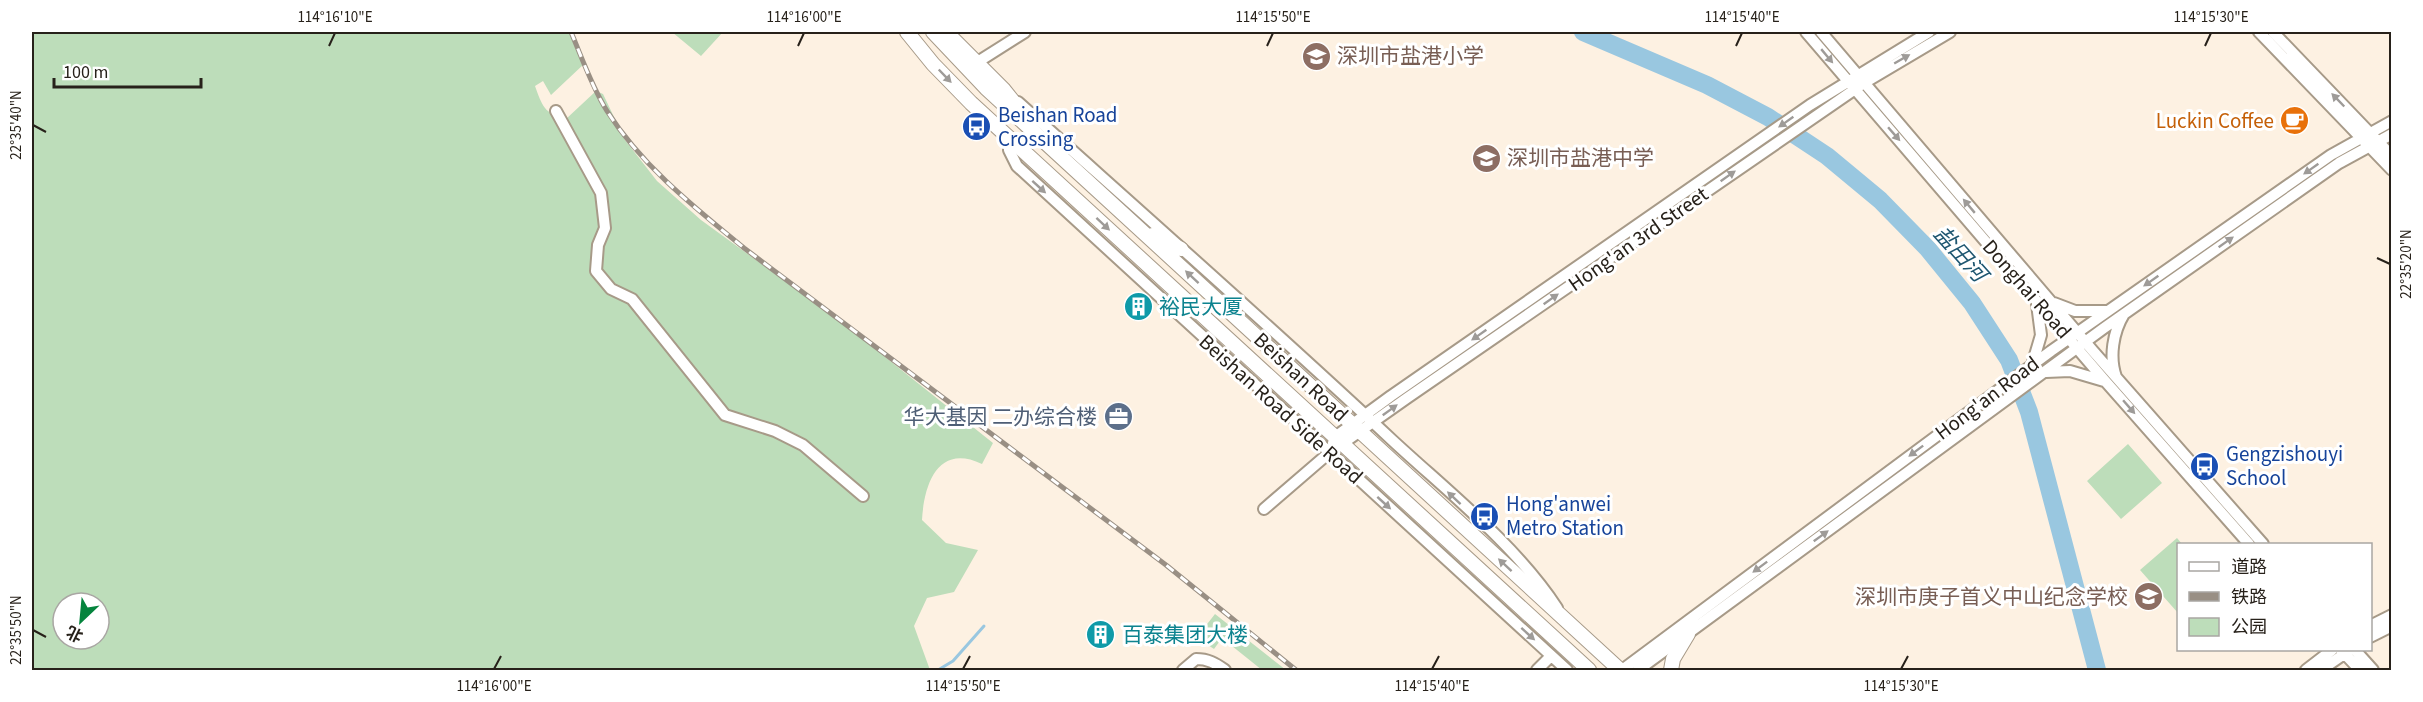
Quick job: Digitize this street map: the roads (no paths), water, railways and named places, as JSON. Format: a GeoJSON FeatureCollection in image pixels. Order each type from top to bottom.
{"type":"FeatureCollection","features":[{"type":"Feature","properties":{"kind":"main road","name":"Beishan Road"},"geometry":{"type":"LineString","coordinates":[[908,32],[952,84],[1011,140],[1589,670]]}},
{"type":"Feature","properties":{"kind":"main road","name":"Beishan Road"},"geometry":{"type":"LineString","coordinates":[[933,32],[969,72],[1621,670]]}},
{"type":"Feature","properties":{"kind":"main road"},"geometry":{"type":"LineString","coordinates":[[946,32],[1004,90],[1048,144]]}},
{"type":"Feature","properties":{"kind":"main road"},"geometry":{"type":"LineString","coordinates":[[1140,229],[1181,249]]}},
{"type":"Feature","properties":{"kind":"main road"},"geometry":{"type":"LineString","coordinates":[[1671,670],[1680,646],[1688,634]]}},
{"type":"Feature","properties":{"kind":"street"},"geometry":{"type":"LineString","coordinates":[[976,63],[1025,32]]}},
{"type":"Feature","properties":{"kind":"street","name":"Donghai Road"},"geometry":{"type":"LineString","coordinates":[[1806,32],[1856,82],[2048,298],[2081,345],[2248,543]]}},
{"type":"Feature","properties":{"kind":"street","name":"Donghai Road"},"geometry":{"type":"LineString","coordinates":[[1821,32],[1856,82],[2035,299],[2073,335]]}},
{"type":"Feature","properties":{"kind":"street","name":"Hong'an 3rd Street"},"geometry":{"type":"LineString","coordinates":[[1339,441],[1813,118],[1856,82],[1929,32]]}},
{"type":"Feature","properties":{"kind":"street","name":"Hong'an 3rd Street"},"geometry":{"type":"LineString","coordinates":[[1369,419],[1803,110],[1950,32]]}},
{"type":"Feature","properties":{"kind":"street"},"geometry":{"type":"LineString","coordinates":[[2259,32],[2365,136]]}},
{"type":"Feature","properties":{"kind":"street"},"geometry":{"type":"LineString","coordinates":[[2272,32],[2373,145],[2391,170]]}},
{"type":"Feature","properties":{"kind":"street"},"geometry":{"type":"LineString","coordinates":[[1004,90],[1369,419],[1523,563],[1564,618]]}},
{"type":"Feature","properties":{"kind":"street"},"geometry":{"type":"LineString","coordinates":[[556,111],[601,193],[605,228],[598,245],[596,271],[611,289],[632,298],[725,415],[775,431],[803,445],[863,496]]}},
{"type":"Feature","properties":{"kind":"street","name":"Hong'an Road"},"geometry":{"type":"LineString","coordinates":[[1621,670],[2073,335],[2331,155],[2391,121]]}},
{"type":"Feature","properties":{"kind":"street","name":"Hong'an Road"},"geometry":{"type":"LineString","coordinates":[[1638,670],[2127,312],[2339,163],[2391,135]]}},
{"type":"Feature","properties":{"kind":"street","name":"Beishan Road Side Road"},"geometry":{"type":"LineString","coordinates":[[1011,140],[1010,150],[1017,166],[1567,670]]}},
{"type":"Feature","properties":{"kind":"street"},"geometry":{"type":"LineString","coordinates":[[2373,145],[2391,156]]}},
{"type":"Feature","properties":{"kind":"street"},"geometry":{"type":"LineString","coordinates":[[2048,298],[2058,305],[2075,311],[2109,310]]}},
{"type":"Feature","properties":{"kind":"street"},"geometry":{"type":"LineString","coordinates":[[2027,368],[2038,353],[2042,335],[2041,316],[2035,299]]}},
{"type":"Feature","properties":{"kind":"street"},"geometry":{"type":"LineString","coordinates":[[2034,379],[2051,371],[2063,370],[2111,380],[2114,341],[2119,324],[2127,312]]}},
{"type":"Feature","properties":{"kind":"street","name":"Donghai Road"},"geometry":{"type":"LineString","coordinates":[[2111,380],[2262,543]]}},
{"type":"Feature","properties":{"kind":"street"},"geometry":{"type":"LineString","coordinates":[[1264,509],[1329,453],[1339,441]]}},
{"type":"Feature","properties":{"kind":"street"},"geometry":{"type":"LineString","coordinates":[[2372,625],[2391,615]]}},
{"type":"Feature","properties":{"kind":"street"},"geometry":{"type":"LineString","coordinates":[[2372,636],[2391,626]]}},
{"type":"Feature","properties":{"kind":"street"},"geometry":{"type":"LineString","coordinates":[[2306,670],[2331,651]]}},
{"type":"Feature","properties":{"kind":"street"},"geometry":{"type":"LineString","coordinates":[[2321,670],[2347,651]]}},
{"type":"Feature","properties":{"kind":"street"},"geometry":{"type":"LineString","coordinates":[[2349,651],[2360,670]]}},
{"type":"Feature","properties":{"kind":"street"},"geometry":{"type":"LineString","coordinates":[[2349,651],[2373,670]]}},
{"type":"Feature","properties":{"kind":"street"},"geometry":{"type":"LineString","coordinates":[[1537,670],[1551,656]]}},
{"type":"Feature","properties":{"kind":"street"},"geometry":{"type":"LineString","coordinates":[[1183,670],[1196,659],[1204,659],[1215,662],[1225,670]]}},
{"type":"Feature","properties":{"kind":"waterway","name":"盐田河"},"geometry":{"type":"LineString","coordinates":[[1583,32],[1707,85],[1768,117],[1827,156],[1880,200],[1928,249],[1972,303],[2009,360],[2029,412],[2097,670]]}},
{"type":"Feature","properties":{"kind":"waterway"},"geometry":{"type":"LineString","coordinates":[[938,670],[953,661],[984,626]]}},
{"type":"Feature","properties":{"kind":"railway"},"geometry":{"type":"LineString","coordinates":[[571,32],[607,111],[636,150],[688,201],[744,248],[1166,565],[1296,670]]}},
{"type":"Feature","properties":{"kind":"place","name":"深圳市盐港小学"},"geometry":{"type":"Point","coordinates":[1316,56]}},
{"type":"Feature","properties":{"kind":"place","name":"Luckin Coffee"},"geometry":{"type":"Point","coordinates":[2295,121]}},
{"type":"Feature","properties":{"kind":"place","name":"Beishan Road Crossing"},"geometry":{"type":"Point","coordinates":[977,127]}},
{"type":"Feature","properties":{"kind":"place","name":"深圳市盐港中学"},"geometry":{"type":"Point","coordinates":[1486,158]}},
{"type":"Feature","properties":{"kind":"place","name":"裕民大厦"},"geometry":{"type":"Point","coordinates":[1138,307]}},
{"type":"Feature","properties":{"kind":"place","name":"华大基因 二办综合楼"},"geometry":{"type":"Point","coordinates":[1118,417]}},
{"type":"Feature","properties":{"kind":"place","name":"Gengzishouyi School"},"geometry":{"type":"Point","coordinates":[2205,466]}},
{"type":"Feature","properties":{"kind":"place","name":"Hong'anwei Metro Station"},"geometry":{"type":"Point","coordinates":[1485,516]}},
{"type":"Feature","properties":{"kind":"place","name":"深圳市庚子首义中山纪念学校"},"geometry":{"type":"Point","coordinates":[2149,597]}},
{"type":"Feature","properties":{"kind":"place","name":"百泰集团大楼"},"geometry":{"type":"Point","coordinates":[1101,635]}}]}
